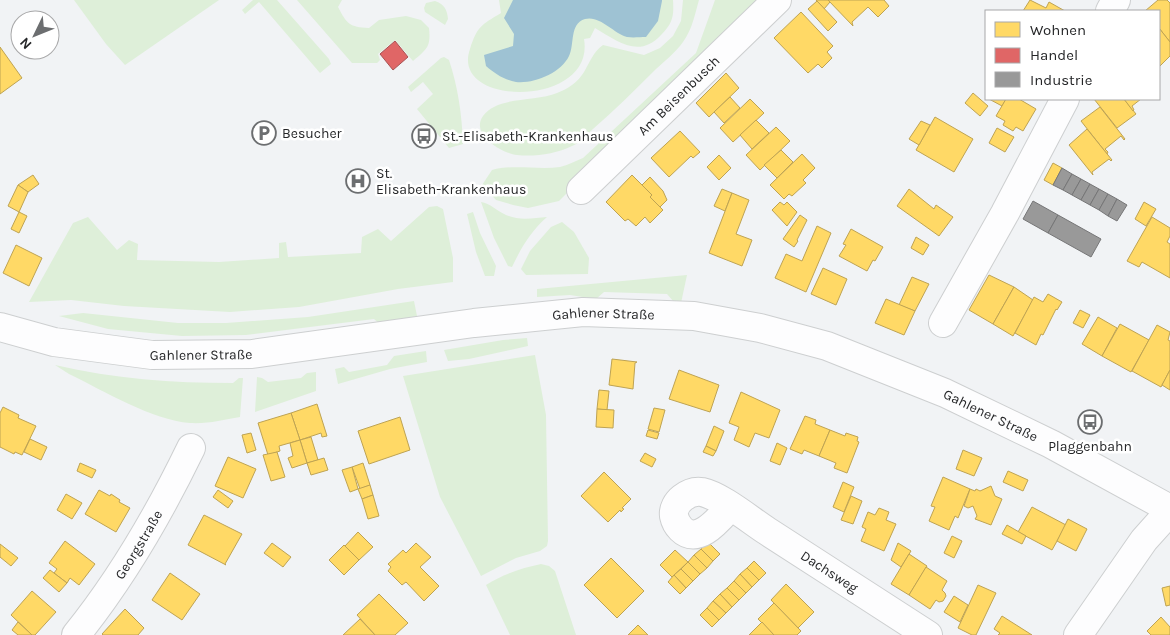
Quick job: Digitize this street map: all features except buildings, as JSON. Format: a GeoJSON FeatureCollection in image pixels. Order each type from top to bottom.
{"type":"FeatureCollection","features":[{"type":"Feature","properties":{"kind":"main road","name":"Am Beisenbusch"},"geometry":{"type":"LineString","coordinates":[[581,190],[776,0]]}},
{"type":"Feature","properties":{"kind":"main road"},"geometry":{"type":"LineString","coordinates":[[943,323],[1005,213],[1063,100]]}},
{"type":"Feature","properties":{"kind":"main road","name":"Gahlener Straße"},"geometry":{"type":"LineString","coordinates":[[0,327],[54,342],[152,355],[252,354],[474,323],[582,312],[694,316],[760,328],[827,346],[945,393],[1051,444],[1170,510]]}},
{"type":"Feature","properties":{"kind":"main road","name":"Georgstraße"},"geometry":{"type":"LineString","coordinates":[[76,635],[103,601],[163,506],[191,448]]}},
{"type":"Feature","properties":{"kind":"main road","name":"Dachsweg"},"geometry":{"type":"LineString","coordinates":[[730,507],[928,635]]}},
{"type":"Feature","properties":{"kind":"main road"},"geometry":{"type":"LineString","coordinates":[[1078,635],[1144,540],[1170,510]]}},
{"type":"Feature","properties":{"kind":"green space"},"geometry":{"type":"Polygon","coordinates":[[[74,0],[219,0],[125,65],[106,44],[74,0]]]}},
{"type":"Feature","properties":{"kind":"green space"},"geometry":{"type":"Polygon","coordinates":[[[253,0],[277,0],[329,59],[331,64],[320,73],[259,2],[245,14],[242,10],[253,0]]]}},
{"type":"Feature","properties":{"kind":"green space"},"geometry":{"type":"Polygon","coordinates":[[[297,0],[342,0],[338,7],[341,13],[349,24],[357,27],[369,28],[379,20],[406,16],[421,20],[429,28],[429,44],[413,61],[395,40],[378,54],[380,60],[377,63],[352,63],[297,0]]]}},
{"type":"Feature","properties":{"kind":"green space"},"geometry":{"type":"Polygon","coordinates":[[[499,0],[673,0],[673,11],[672,19],[665,31],[653,42],[644,46],[628,45],[595,28],[590,38],[584,39],[582,62],[568,78],[548,88],[524,92],[500,90],[481,82],[469,68],[470,49],[475,36],[484,24],[501,13],[499,0]]]}},
{"type":"Feature","properties":{"kind":"green space"},"geometry":{"type":"Polygon","coordinates":[[[683,0],[699,0],[691,27],[683,42],[674,53],[578,143],[552,153],[524,156],[503,151],[489,142],[484,136],[480,123],[483,116],[489,110],[507,102],[548,96],[565,89],[579,79],[594,54],[603,45],[644,55],[660,48],[673,36],[681,21],[683,0]]]}},
{"type":"Feature","properties":{"kind":"green space"},"geometry":{"type":"Polygon","coordinates":[[[715,0],[760,0],[559,201],[528,208],[513,205],[496,200],[482,185],[492,170],[509,167],[560,167],[583,158],[696,53],[715,0]]]}},
{"type":"Feature","properties":{"kind":"green space"},"geometry":{"type":"Polygon","coordinates":[[[435,1],[443,5],[446,10],[448,19],[445,25],[425,12],[426,3],[435,1]]]}},
{"type":"Feature","properties":{"kind":"green space"},"geometry":{"type":"Polygon","coordinates":[[[444,57],[449,60],[455,80],[463,144],[449,148],[417,109],[433,94],[423,82],[411,92],[408,87],[444,57]]]}},
{"type":"Feature","properties":{"kind":"green space"},"geometry":{"type":"Polygon","coordinates":[[[481,202],[511,217],[526,219],[547,217],[527,240],[512,267],[508,266],[494,238],[481,202]]]}},
{"type":"Feature","properties":{"kind":"green space"},"geometry":{"type":"Polygon","coordinates":[[[437,206],[443,209],[453,258],[453,282],[398,289],[299,307],[230,312],[124,306],[71,300],[29,302],[73,223],[88,217],[117,250],[129,240],[138,244],[137,260],[219,262],[279,258],[279,243],[286,242],[288,257],[361,253],[362,237],[378,229],[391,241],[429,207],[437,206]]]}},
{"type":"Feature","properties":{"kind":"green space"},"geometry":{"type":"Polygon","coordinates":[[[473,212],[480,233],[496,266],[494,276],[485,276],[476,252],[467,214],[473,212]]]}},
{"type":"Feature","properties":{"kind":"green space"},"geometry":{"type":"Polygon","coordinates":[[[562,222],[574,232],[589,258],[588,274],[526,275],[521,269],[530,251],[551,227],[562,222]]]}},
{"type":"Feature","properties":{"kind":"green space"},"geometry":{"type":"Polygon","coordinates":[[[687,275],[681,303],[674,302],[667,294],[604,292],[596,299],[570,295],[537,297],[537,289],[687,275]]]}},
{"type":"Feature","properties":{"kind":"green space"},"geometry":{"type":"Polygon","coordinates":[[[414,301],[417,316],[382,326],[374,319],[246,335],[182,336],[108,329],[59,316],[83,313],[178,323],[226,323],[308,317],[414,301]]]}},
{"type":"Feature","properties":{"kind":"green space"},"geometry":{"type":"Polygon","coordinates":[[[527,338],[528,346],[469,359],[448,361],[444,350],[503,340],[527,338]]]}},
{"type":"Feature","properties":{"kind":"green space"},"geometry":{"type":"Polygon","coordinates":[[[426,351],[427,362],[390,369],[338,384],[335,369],[344,367],[349,372],[387,365],[394,356],[426,351]]]}},
{"type":"Feature","properties":{"kind":"green space"},"geometry":{"type":"Polygon","coordinates":[[[535,355],[546,415],[547,546],[540,551],[516,558],[481,576],[440,497],[403,376],[535,355]]]}},
{"type":"Feature","properties":{"kind":"green space"},"geometry":{"type":"Polygon","coordinates":[[[55,365],[99,374],[165,381],[233,383],[239,378],[243,378],[240,417],[215,422],[190,423],[175,421],[144,411],[69,374],[55,365]]]}},
{"type":"Feature","properties":{"kind":"green space"},"geometry":{"type":"Polygon","coordinates":[[[316,372],[316,391],[255,412],[257,377],[268,382],[301,378],[307,373],[316,372]]]}},
{"type":"Feature","properties":{"kind":"green space"},"geometry":{"type":"Polygon","coordinates":[[[541,564],[549,566],[555,571],[576,635],[510,635],[486,585],[513,572],[541,564]]]}},
{"type":"Feature","properties":{"kind":"water"},"geometry":{"type":"Polygon","coordinates":[[[513,0],[662,1],[658,21],[646,37],[627,37],[601,22],[591,18],[585,19],[574,30],[571,51],[560,68],[539,79],[516,82],[503,78],[486,66],[484,55],[513,46],[514,34],[504,18],[513,0]]]}},
{"type":"Feature","properties":{"kind":"place","name":"Besucher"},"geometry":{"type":"Point","coordinates":[264,133]}},
{"type":"Feature","properties":{"kind":"place","name":"St.-Elisabeth-Krankenhaus"},"geometry":{"type":"Point","coordinates":[424,136]}},
{"type":"Feature","properties":{"kind":"place","name":"St. Elisabeth-Krankenhaus"},"geometry":{"type":"Point","coordinates":[358,181]}},
{"type":"Feature","properties":{"kind":"place","name":"Plaggenbahn"},"geometry":{"type":"Point","coordinates":[1090,422]}}]}
